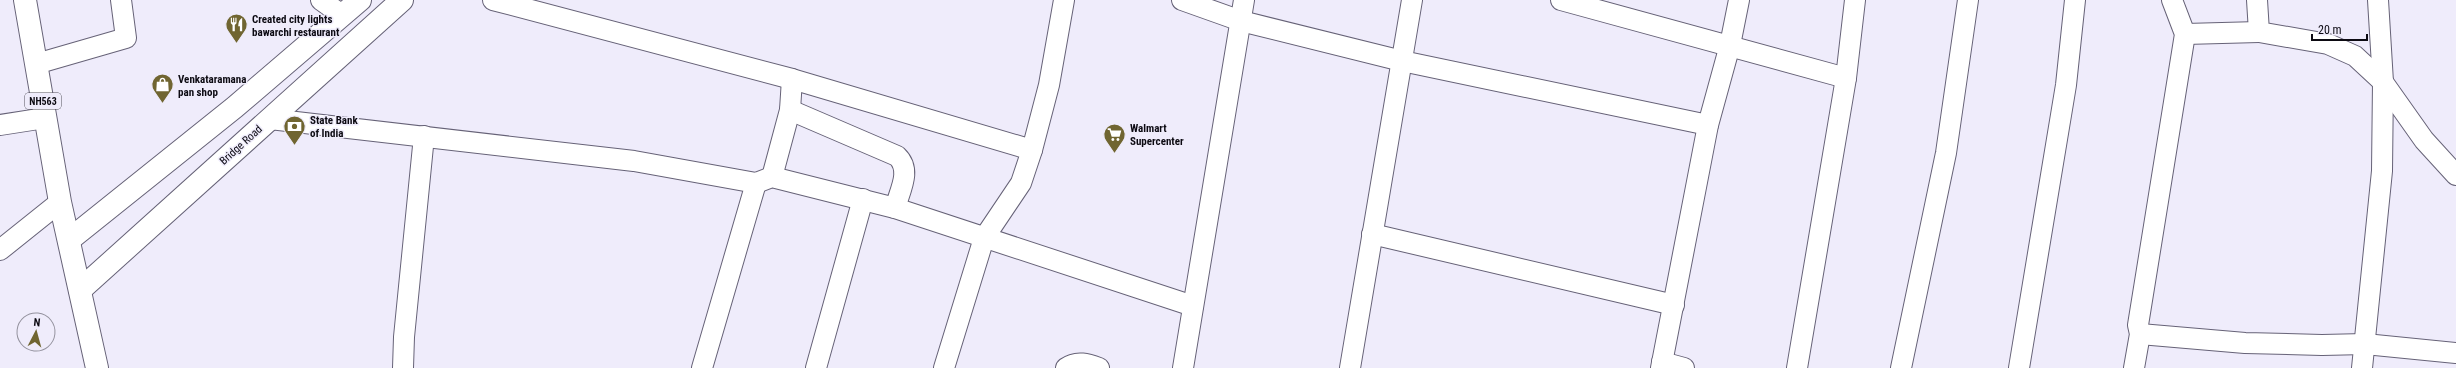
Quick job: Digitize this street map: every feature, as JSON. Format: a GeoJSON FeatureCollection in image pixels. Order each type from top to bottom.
{"type":"FeatureCollection","features":[{"type":"Feature","properties":{"kind":"main road","name":"NH563"},"geometry":{"type":"LineString","coordinates":[[25,0],[60,202],[97,368]]}},
{"type":"Feature","properties":{"kind":"main road"},"geometry":{"type":"LineString","coordinates":[[69,240],[234,107],[360,0]]}},
{"type":"Feature","properties":{"kind":"main road","name":"Bridge Road"},"geometry":{"type":"LineString","coordinates":[[80,290],[402,0]]}},
{"type":"Feature","properties":{"kind":"street"},"geometry":{"type":"LineString","coordinates":[[30,28],[36,0]]}},
{"type":"Feature","properties":{"kind":"street"},"geometry":{"type":"LineString","coordinates":[[36,64],[126,38],[121,0]]}},
{"type":"Feature","properties":{"kind":"street"},"geometry":{"type":"LineString","coordinates":[[321,0],[342,16]]}},
{"type":"Feature","properties":{"kind":"street"},"geometry":{"type":"LineString","coordinates":[[493,0],[792,79],[1032,150]]}},
{"type":"Feature","properties":{"kind":"street"},"geometry":{"type":"LineString","coordinates":[[944,368],[984,238],[1021,183],[1032,150],[1049,85],[1064,0]]}},
{"type":"Feature","properties":{"kind":"street"},"geometry":{"type":"LineString","coordinates":[[1182,0],[1241,21],[1402,60],[1708,125]]}},
{"type":"Feature","properties":{"kind":"street"},"geometry":{"type":"LineString","coordinates":[[1182,368],[1244,0]]}},
{"type":"Feature","properties":{"kind":"street"},"geometry":{"type":"LineString","coordinates":[[1350,368],[1412,0]]}},
{"type":"Feature","properties":{"kind":"street"},"geometry":{"type":"LineString","coordinates":[[1562,0],[1846,78]]}},
{"type":"Feature","properties":{"kind":"street"},"geometry":{"type":"LineString","coordinates":[[1684,368],[1662,365],[1708,125],[1730,45],[1739,0]]}},
{"type":"Feature","properties":{"kind":"street"},"geometry":{"type":"LineString","coordinates":[[1798,368],[1846,78],[1855,0]]}},
{"type":"Feature","properties":{"kind":"street"},"geometry":{"type":"LineString","coordinates":[[1901,368],[1946,152],[1968,0]]}},
{"type":"Feature","properties":{"kind":"street"},"geometry":{"type":"LineString","coordinates":[[2019,368],[2066,85],[2075,0]]}},
{"type":"Feature","properties":{"kind":"street"},"geometry":{"type":"LineString","coordinates":[[2134,368],[2140,334],[2138,325],[2185,34],[2172,0]]}},
{"type":"Feature","properties":{"kind":"street"},"geometry":{"type":"LineString","coordinates":[[2257,0],[2259,32]]}},
{"type":"Feature","properties":{"kind":"street"},"geometry":{"type":"LineString","coordinates":[[2362,368],[2382,171],[2383,82],[2378,0]]}},
{"type":"Feature","properties":{"kind":"street"},"geometry":{"type":"LineString","coordinates":[[2185,34],[2259,32],[2328,44],[2355,56],[2383,82],[2424,140],[2456,176]]}},
{"type":"Feature","properties":{"kind":"street"},"geometry":{"type":"LineString","coordinates":[[707,367],[764,180],[790,110],[792,79]]}},
{"type":"Feature","properties":{"kind":"street"},"geometry":{"type":"LineString","coordinates":[[790,110],[897,156],[904,162],[906,172],[895,208]]}},
{"type":"Feature","properties":{"kind":"street"},"geometry":{"type":"LineString","coordinates":[[0,125],[46,118]]}},
{"type":"Feature","properties":{"kind":"street"},"geometry":{"type":"LineString","coordinates":[[270,119],[634,161],[764,180],[863,199],[895,208],[1193,306]]}},
{"type":"Feature","properties":{"kind":"street"},"geometry":{"type":"LineString","coordinates":[[403,368],[404,337],[424,136]]}},
{"type":"Feature","properties":{"kind":"street"},"geometry":{"type":"LineString","coordinates":[[816,368],[863,199]]}},
{"type":"Feature","properties":{"kind":"street"},"geometry":{"type":"LineString","coordinates":[[0,250],[60,202]]}},
{"type":"Feature","properties":{"kind":"street"},"geometry":{"type":"LineString","coordinates":[[1372,234],[1674,304]]}},
{"type":"Feature","properties":{"kind":"street"},"geometry":{"type":"LineString","coordinates":[[2140,334],[2245,343],[2322,345],[2365,344],[2456,353]]}},
{"type":"Feature","properties":{"kind":"street"},"geometry":{"type":"LineString","coordinates":[[1066,368],[1072,364],[1085,363],[1099,368]]}},
{"type":"Feature","properties":{"kind":"place","name":"Created city lights bawarchi restaurant"},"geometry":{"type":"Point","coordinates":[237,44]}},
{"type":"Feature","properties":{"kind":"place","name":"Venkataramana pan shop"},"geometry":{"type":"Point","coordinates":[162,104]}},
{"type":"Feature","properties":{"kind":"place","name":"State Bank of India"},"geometry":{"type":"Point","coordinates":[295,146]}},
{"type":"Feature","properties":{"kind":"place","name":"Walmart Supercenter"},"geometry":{"type":"Point","coordinates":[1114,154]}}]}
